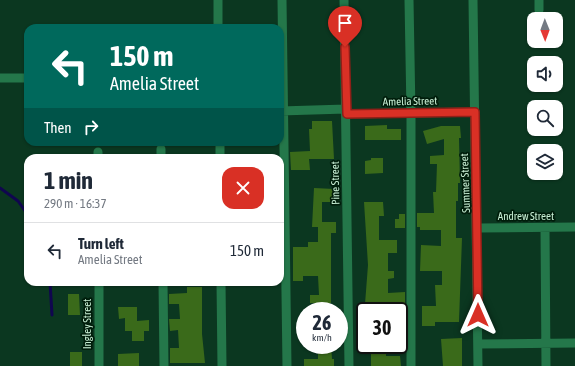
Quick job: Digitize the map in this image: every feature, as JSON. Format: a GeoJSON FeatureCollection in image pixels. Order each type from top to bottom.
{"type":"FeatureCollection","features":[{"type":"Feature","properties":{"kind":"street"},"geometry":{"type":"LineString","coordinates":[[218,0],[218,24]]}},
{"type":"Feature","properties":{"kind":"street"},"geometry":{"type":"LineString","coordinates":[[282,0],[282,24]]}},
{"type":"Feature","properties":{"kind":"street","name":"Pine Street"},"geometry":{"type":"LineString","coordinates":[[344,0],[347,112],[349,366]]}},
{"type":"Feature","properties":{"kind":"street"},"geometry":{"type":"LineString","coordinates":[[409,0],[411,113],[411,366]]}},
{"type":"Feature","properties":{"kind":"street","name":"Summer Street"},"geometry":{"type":"LineString","coordinates":[[474,0],[478,228],[478,366]]}},
{"type":"Feature","properties":{"kind":"street"},"geometry":{"type":"LineString","coordinates":[[539,0],[539,10]]}},
{"type":"Feature","properties":{"kind":"street"},"geometry":{"type":"LineString","coordinates":[[0,78],[24,78]]}},
{"type":"Feature","properties":{"kind":"street","name":"Amelia Street"},"geometry":{"type":"LineString","coordinates":[[284,111],[411,113],[475,112]]}},
{"type":"Feature","properties":{"kind":"street"},"geometry":{"type":"LineString","coordinates":[[284,213],[287,366]]}},
{"type":"Feature","properties":{"kind":"street","name":"Andrew Street"},"geometry":{"type":"LineString","coordinates":[[478,228],[575,227]]}},
{"type":"Feature","properties":{"kind":"street"},"geometry":{"type":"LineString","coordinates":[[545,228],[546,366]]}},
{"type":"Feature","properties":{"kind":"street","name":"Ingley Street"},"geometry":{"type":"LineString","coordinates":[[99,286],[99,366]]}},
{"type":"Feature","properties":{"kind":"street"},"geometry":{"type":"LineString","coordinates":[[163,286],[164,366]]}},
{"type":"Feature","properties":{"kind":"street"},"geometry":{"type":"LineString","coordinates":[[221,286],[222,366]]}},
{"type":"Feature","properties":{"kind":"street"},"geometry":{"type":"LineString","coordinates":[[478,344],[575,343]]}},
{"type":"Feature","properties":{"kind":"building"},"geometry":{"type":"Polygon","coordinates":[[[312,121],[332,121],[334,159],[309,159],[310,170],[291,170],[290,152],[310,151],[309,129],[312,129],[312,121]]]}},
{"type":"Feature","properties":{"kind":"building"},"geometry":{"type":"Polygon","coordinates":[[[387,125],[387,129],[401,129],[401,140],[365,140],[365,126],[387,125]]]}},
{"type":"Feature","properties":{"kind":"building"},"geometry":{"type":"Polygon","coordinates":[[[441,126],[460,126],[460,183],[458,183],[458,201],[456,201],[456,238],[462,238],[459,322],[435,322],[435,326],[422,326],[422,306],[436,306],[435,285],[442,285],[442,271],[420,271],[421,245],[441,246],[441,230],[420,230],[420,227],[417,227],[417,213],[434,213],[433,192],[436,192],[437,164],[430,164],[430,156],[444,155],[444,139],[427,144],[423,131],[441,126]]]}},
{"type":"Feature","properties":{"kind":"building"},"geometry":{"type":"Polygon","coordinates":[[[371,158],[383,158],[383,173],[365,174],[365,161],[371,160],[371,158]]]}},
{"type":"Feature","properties":{"kind":"building"},"geometry":{"type":"Polygon","coordinates":[[[314,188],[334,189],[334,202],[322,202],[322,222],[336,222],[336,233],[331,233],[331,302],[310,302],[310,295],[319,295],[318,276],[303,276],[303,281],[293,281],[293,247],[308,247],[308,242],[318,242],[318,227],[312,227],[314,188]]]}},
{"type":"Feature","properties":{"kind":"building"},"geometry":{"type":"Polygon","coordinates":[[[364,202],[383,202],[384,216],[379,216],[379,240],[397,240],[397,253],[388,253],[388,271],[394,271],[394,278],[388,279],[388,293],[405,292],[405,302],[365,302],[368,265],[364,202]]]}},
{"type":"Feature","properties":{"kind":"building"},"geometry":{"type":"Polygon","coordinates":[[[399,214],[405,214],[405,228],[395,228],[395,219],[399,219],[399,214]]]}},
{"type":"Feature","properties":{"kind":"building"},"geometry":{"type":"Polygon","coordinates":[[[187,287],[202,287],[202,334],[205,363],[170,363],[170,348],[179,348],[178,330],[170,331],[169,319],[180,319],[179,304],[169,304],[169,294],[187,293],[187,287]]]}},
{"type":"Feature","properties":{"kind":"building"},"geometry":{"type":"Polygon","coordinates":[[[68,294],[79,294],[80,315],[68,315],[68,294]]]}},
{"type":"Feature","properties":{"kind":"building"},"geometry":{"type":"Polygon","coordinates":[[[118,307],[137,307],[137,321],[149,320],[149,331],[144,331],[144,341],[132,341],[132,331],[125,331],[125,318],[119,319],[118,307]]]}},
{"type":"Feature","properties":{"kind":"building"},"geometry":{"type":"Polygon","coordinates":[[[462,338],[462,366],[443,366],[441,339],[462,338]]]}},
{"type":"Feature","properties":{"kind":"building"},"geometry":{"type":"Polygon","coordinates":[[[70,352],[82,352],[82,366],[70,366],[70,352]]]}},
{"type":"Feature","properties":{"kind":"building"},"geometry":{"type":"Polygon","coordinates":[[[139,353],[139,366],[118,366],[118,354],[139,353]]]}},
{"type":"Feature","properties":{"kind":"building"},"geometry":{"type":"Polygon","coordinates":[[[318,354],[332,354],[332,359],[334,359],[334,366],[304,366],[304,359],[318,359],[318,354]]]}},
{"type":"Feature","properties":{"kind":"building"},"geometry":{"type":"Polygon","coordinates":[[[371,354],[400,356],[401,366],[371,366],[371,354]]]}},
{"type":"Feature","properties":{"kind":"waterway"},"geometry":{"type":"LineString","coordinates":[[0,188],[18,201],[24,209]]}},
{"type":"Feature","properties":{"kind":"waterway"},"geometry":{"type":"LineString","coordinates":[[50,286],[52,315]]}},
{"type":"Feature","properties":{"kind":"route"},"geometry":{"type":"LineString","coordinates":[[345,47],[347,114],[475,112],[478,228],[478,315]]}}]}
